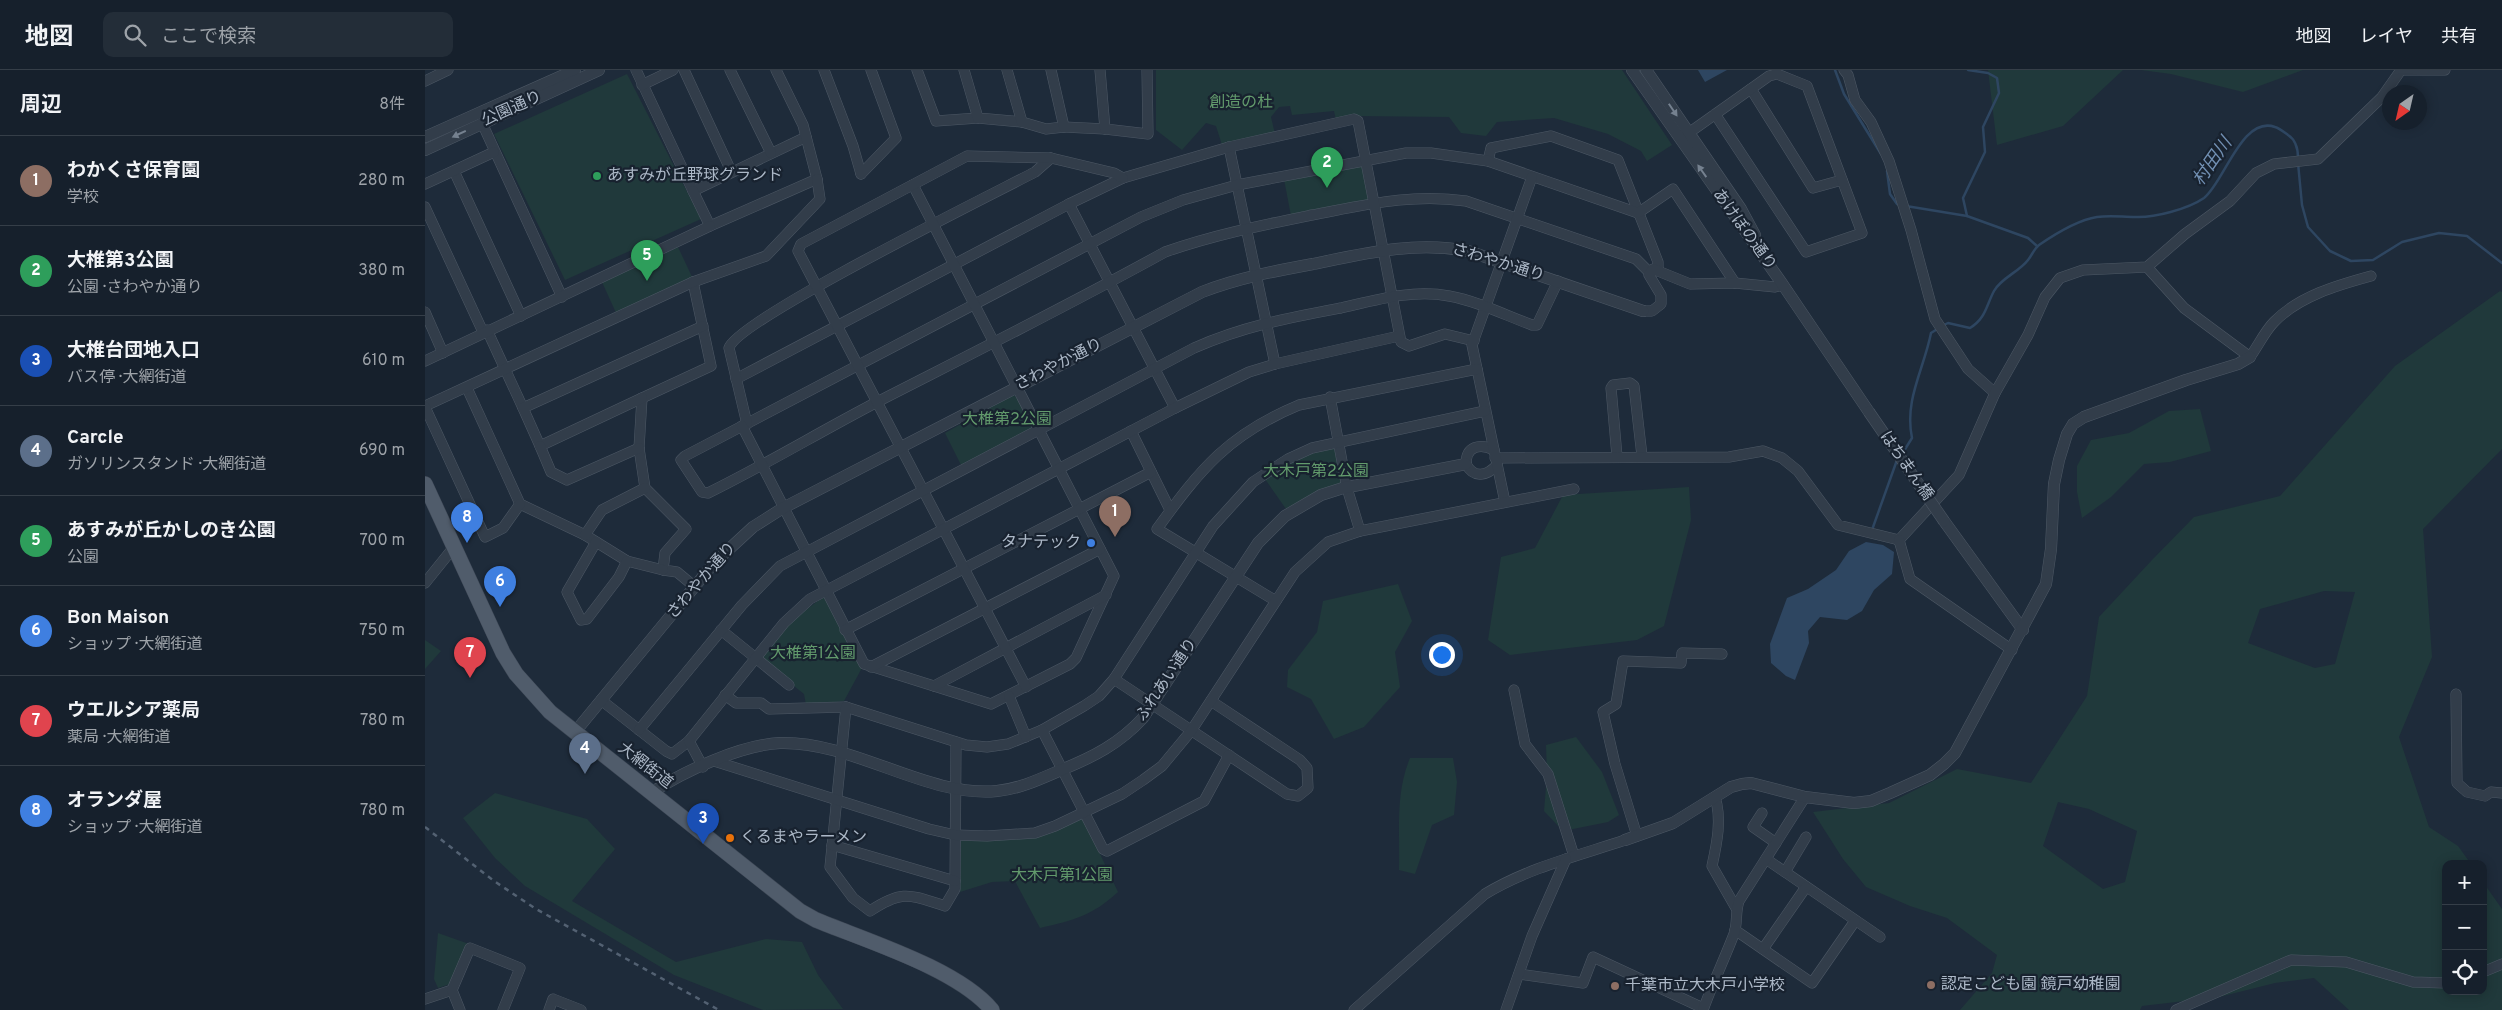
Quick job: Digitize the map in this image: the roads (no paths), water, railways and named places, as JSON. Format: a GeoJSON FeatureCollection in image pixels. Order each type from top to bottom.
{"type":"FeatureCollection","features":[{"type":"Feature","properties":{"kind":"main road","name":"大網街道"},"geometry":{"type":"LineString","coordinates":[[425,484],[503,653],[534,695],[575,732],[800,911],[816,920],[957,980],[979,996],[992,1010]]}},
{"type":"Feature","properties":{"kind":"street"},"geometry":{"type":"LineString","coordinates":[[425,81],[448,70]]}},
{"type":"Feature","properties":{"kind":"street","name":"公園通り"},"geometry":{"type":"LineString","coordinates":[[425,137],[575,70]]}},
{"type":"Feature","properties":{"kind":"street","name":"公園通り"},"geometry":{"type":"LineString","coordinates":[[425,150],[599,70]]}},
{"type":"Feature","properties":{"kind":"street"},"geometry":{"type":"LineString","coordinates":[[636,70],[710,226]]}},
{"type":"Feature","properties":{"kind":"street"},"geometry":{"type":"LineString","coordinates":[[642,84],[673,70]]}},
{"type":"Feature","properties":{"kind":"street"},"geometry":{"type":"LineString","coordinates":[[683,70],[731,171]]}},
{"type":"Feature","properties":{"kind":"street"},"geometry":{"type":"LineString","coordinates":[[730,70],[771,153]]}},
{"type":"Feature","properties":{"kind":"street"},"geometry":{"type":"LineString","coordinates":[[520,504],[503,528],[485,537],[425,406],[693,282],[766,256],[820,199],[817,179],[803,125],[777,70]]}},
{"type":"Feature","properties":{"kind":"street"},"geometry":{"type":"LineString","coordinates":[[824,70],[853,146],[861,174],[896,138],[871,70]]}},
{"type":"Feature","properties":{"kind":"street"},"geometry":{"type":"LineString","coordinates":[[917,70],[936,121],[977,118],[1021,122],[1046,129],[1105,129],[1148,134],[1147,70]]}},
{"type":"Feature","properties":{"kind":"street"},"geometry":{"type":"LineString","coordinates":[[964,70],[977,118]]}},
{"type":"Feature","properties":{"kind":"street"},"geometry":{"type":"LineString","coordinates":[[1007,70],[1021,122]]}},
{"type":"Feature","properties":{"kind":"street"},"geometry":{"type":"LineString","coordinates":[[1051,70],[1064,128]]}},
{"type":"Feature","properties":{"kind":"street"},"geometry":{"type":"LineString","coordinates":[[1100,70],[1105,129]]}},
{"type":"Feature","properties":{"kind":"street","name":"あけぼの通り"},"geometry":{"type":"LineString","coordinates":[[1633,70],[1741,209],[1782,283],[1869,412]]}},
{"type":"Feature","properties":{"kind":"street","name":"あけぼの通り"},"geometry":{"type":"LineString","coordinates":[[1646,70],[1684,136]]}},
{"type":"Feature","properties":{"kind":"street"},"geometry":{"type":"LineString","coordinates":[[1844,70],[1848,75],[1855,100],[1871,122],[1889,161],[1911,230],[1935,319],[1968,369],[1995,393]]}},
{"type":"Feature","properties":{"kind":"street"},"geometry":{"type":"LineString","coordinates":[[1899,540],[1959,475],[1995,393],[2028,335],[2045,297],[2060,278],[2083,270],[2147,267],[2185,234],[2230,201],[2256,173],[2274,164],[2318,160],[2382,97],[2401,70],[2445,70]]}},
{"type":"Feature","properties":{"kind":"street"},"geometry":{"type":"LineString","coordinates":[[1684,136],[1715,114],[1751,89],[1769,73],[1777,74],[1807,86],[1861,234],[1806,252],[1715,114]]}},
{"type":"Feature","properties":{"kind":"street"},"geometry":{"type":"LineString","coordinates":[[1751,89],[1813,188],[1842,180]]}},
{"type":"Feature","properties":{"kind":"street"},"geometry":{"type":"LineString","coordinates":[[737,379],[1069,204],[1123,178],[1229,147],[1355,119],[1358,121],[1401,342],[1409,346],[1445,334],[1474,340]]}},
{"type":"Feature","properties":{"kind":"street"},"geometry":{"type":"LineString","coordinates":[[482,123],[562,297]]}},
{"type":"Feature","properties":{"kind":"street"},"geometry":{"type":"LineString","coordinates":[[1488,161],[1491,148],[1551,136],[1618,160],[1658,262],[1654,271],[1649,275],[1661,295],[1661,304],[1652,311],[1643,311]]}},
{"type":"Feature","properties":{"kind":"street"},"geometry":{"type":"LineString","coordinates":[[693,191],[731,171],[806,137]]}},
{"type":"Feature","properties":{"kind":"street"},"geometry":{"type":"LineString","coordinates":[[1229,147],[1275,364]]}},
{"type":"Feature","properties":{"kind":"street"},"geometry":{"type":"LineString","coordinates":[[425,184],[494,152]]}},
{"type":"Feature","properties":{"kind":"street"},"geometry":{"type":"LineString","coordinates":[[1638,213],[1488,161],[1431,153],[1406,153],[1237,185],[1183,200],[1089,243],[685,456],[681,460],[702,492],[708,493],[762,467],[877,402],[994,344],[1165,252],[1246,228],[1374,203],[1412,197],[1439,197],[1466,201],[1518,217],[1636,259],[1654,271],[1690,284],[1735,282],[1775,288],[1782,283]]}},
{"type":"Feature","properties":{"kind":"street"},"geometry":{"type":"LineString","coordinates":[[1026,687],[798,251],[801,244],[967,156],[1051,158],[1114,173],[1123,178]]}},
{"type":"Feature","properties":{"kind":"street"},"geometry":{"type":"LineString","coordinates":[[913,185],[933,226],[1114,576],[1076,658],[1070,664],[991,704],[864,664],[824,591],[762,467],[745,425],[737,379],[729,348],[732,342],[759,321],[817,287],[933,226],[1035,172],[1051,158]]}},
{"type":"Feature","properties":{"kind":"street"},"geometry":{"type":"LineString","coordinates":[[453,171],[521,316]]}},
{"type":"Feature","properties":{"kind":"street"},"geometry":{"type":"LineString","coordinates":[[1505,502],[1472,345],[1532,177]]}},
{"type":"Feature","properties":{"kind":"street"},"geometry":{"type":"LineString","coordinates":[[425,361],[710,226],[817,179]]}},
{"type":"Feature","properties":{"kind":"street"},"geometry":{"type":"LineString","coordinates":[[1638,213],[1673,189],[1735,282]]}},
{"type":"Feature","properties":{"kind":"street"},"geometry":{"type":"LineString","coordinates":[[1069,204],[1175,408]]}},
{"type":"Feature","properties":{"kind":"street"},"geometry":{"type":"LineString","coordinates":[[425,208],[506,370],[551,472],[567,480],[639,448]]}},
{"type":"Feature","properties":{"kind":"street","name":"さわやか通り"},"geometry":{"type":"LineString","coordinates":[[575,732],[695,587],[734,543],[783,508],[1202,292],[1228,282],[1256,275],[1384,249],[1444,246],[1503,262],[1643,311]]}},
{"type":"Feature","properties":{"kind":"street"},"geometry":{"type":"LineString","coordinates":[[2147,267],[2183,308],[2206,327],[2250,357]]}},
{"type":"Feature","properties":{"kind":"street"},"geometry":{"type":"LineString","coordinates":[[1354,1010],[1485,894],[1507,881],[1673,822],[1731,787],[1751,783],[1805,797],[1854,803],[1871,801],[1930,775],[1955,753],[2023,630],[2046,584],[2051,550],[2054,484],[2063,444],[2073,424],[2084,417],[2186,380],[2239,364],[2250,357],[2273,322],[2292,307],[2344,283],[2371,276]]}},
{"type":"Feature","properties":{"kind":"street"},"geometry":{"type":"LineString","coordinates":[[639,730],[763,581],[780,566],[805,551],[1155,369],[1229,333],[1266,323],[1393,297],[1427,293],[1450,296],[1486,307],[1532,325],[1537,325],[1558,281]]}},
{"type":"Feature","properties":{"kind":"street"},"geometry":{"type":"LineString","coordinates":[[540,446],[711,366],[693,282]]}},
{"type":"Feature","properties":{"kind":"street"},"geometry":{"type":"LineString","coordinates":[[425,312],[443,352]]}},
{"type":"Feature","properties":{"kind":"street"},"geometry":{"type":"LineString","coordinates":[[523,408],[703,326]]}},
{"type":"Feature","properties":{"kind":"street"},"geometry":{"type":"LineString","coordinates":[[601,700],[672,754],[689,741],[755,657],[795,611],[824,591],[1175,408],[1249,372],[1275,364],[1399,336]]}},
{"type":"Feature","properties":{"kind":"street"},"geometry":{"type":"LineString","coordinates":[[1276,601],[1157,528],[1201,470],[1232,442],[1274,415],[1299,405],[1330,397],[1477,369]]}},
{"type":"Feature","properties":{"kind":"street"},"geometry":{"type":"LineString","coordinates":[[1617,456],[1611,388],[1613,385],[1630,383],[1634,386],[1643,456]]}},
{"type":"Feature","properties":{"kind":"street"},"geometry":{"type":"LineString","coordinates":[[467,388],[520,504],[585,535],[627,561],[677,572],[695,587]]}},
{"type":"Feature","properties":{"kind":"street"},"geometry":{"type":"LineString","coordinates":[[1330,397],[1347,488],[1360,531]]}},
{"type":"Feature","properties":{"kind":"street"},"geometry":{"type":"LineString","coordinates":[[642,398],[639,448],[645,488],[686,529],[665,553],[663,570]]}},
{"type":"Feature","properties":{"kind":"street"},"geometry":{"type":"LineString","coordinates":[[725,695],[736,703],[761,703],[769,710],[845,707],[956,742],[987,746],[1008,744],[1042,730],[1099,696],[1114,679],[1213,526],[1253,482],[1288,459],[1312,448],[1485,411]]}},
{"type":"Feature","properties":{"kind":"street","name":"はちまん橋"},"geometry":{"type":"LineString","coordinates":[[1869,412],[1944,521],[2023,630]]}},
{"type":"Feature","properties":{"kind":"street"},"geometry":{"type":"LineString","coordinates":[[1131,432],[1170,510]]}},
{"type":"Feature","properties":{"kind":"street"},"geometry":{"type":"LineString","coordinates":[[1487,446],[1495,458],[1488,474],[1480,475],[1473,473],[1466,464],[1469,452],[1475,447],[1487,446]]}},
{"type":"Feature","properties":{"kind":"street"},"geometry":{"type":"LineString","coordinates":[[1495,458],[1729,457],[1763,451],[1782,458],[1798,471],[1838,525],[1899,540]]}},
{"type":"Feature","properties":{"kind":"street","name":"ふれあい通り"},"geometry":{"type":"LineString","coordinates":[[651,793],[714,761],[749,749],[780,743],[802,744],[841,752],[956,788],[996,791],[1021,786],[1063,770],[1107,749],[1127,736],[1153,705],[1258,544],[1285,516],[1321,495],[1466,464]]}},
{"type":"Feature","properties":{"kind":"street"},"geometry":{"type":"LineString","coordinates":[[845,630],[1151,472]]}},
{"type":"Feature","properties":{"kind":"street"},"geometry":{"type":"LineString","coordinates":[[585,535],[602,510],[645,488]]}},
{"type":"Feature","properties":{"kind":"street"},"geometry":{"type":"LineString","coordinates":[[714,761],[929,829],[955,835],[1011,836],[1035,833],[1122,794],[1162,766],[1191,731],[1295,572],[1308,558],[1328,542],[1360,531],[1574,489]]}},
{"type":"Feature","properties":{"kind":"street"},"geometry":{"type":"LineString","coordinates":[[1899,540],[1910,579],[2012,650]]}},
{"type":"Feature","properties":{"kind":"street"},"geometry":{"type":"LineString","coordinates":[[596,542],[567,592],[579,619],[587,619],[619,577],[627,561]]}},
{"type":"Feature","properties":{"kind":"street"},"geometry":{"type":"LineString","coordinates":[[425,583],[454,546]]}},
{"type":"Feature","properties":{"kind":"street"},"geometry":{"type":"LineString","coordinates":[[871,667],[1100,549]]}},
{"type":"Feature","properties":{"kind":"street"},"geometry":{"type":"LineString","coordinates":[[934,686],[1106,595]]}},
{"type":"Feature","properties":{"kind":"street"},"geometry":{"type":"LineString","coordinates":[[721,630],[789,685]]}},
{"type":"Feature","properties":{"kind":"street"},"geometry":{"type":"LineString","coordinates":[[1637,836],[1615,764],[1603,712],[1617,704],[1623,661],[1681,663],[1682,652],[1722,654]]}},
{"type":"Feature","properties":{"kind":"street"},"geometry":{"type":"LineString","coordinates":[[1114,679],[1287,794],[1298,796],[1308,788],[1307,768],[1301,760],[1211,701]]}},
{"type":"Feature","properties":{"kind":"street"},"geometry":{"type":"LineString","coordinates":[[1506,1010],[1532,936],[1570,858],[1548,774],[1525,744],[1514,690]]}},
{"type":"Feature","properties":{"kind":"street"},"geometry":{"type":"LineString","coordinates":[[2457,694],[2457,783],[2467,792],[2485,796],[2491,792],[2502,793]]}},
{"type":"Feature","properties":{"kind":"street"},"geometry":{"type":"LineString","coordinates":[[1009,696],[1026,737]]}},
{"type":"Feature","properties":{"kind":"street"},"geometry":{"type":"LineString","coordinates":[[845,707],[830,867],[853,898],[870,911],[886,900],[902,895],[914,896],[945,906],[955,889],[956,742]]}},
{"type":"Feature","properties":{"kind":"street"},"geometry":{"type":"LineString","coordinates":[[1042,730],[1083,812],[1103,849],[1107,851],[1204,801],[1229,755]]}},
{"type":"Feature","properties":{"kind":"street"},"geometry":{"type":"LineString","coordinates":[[689,741],[703,767]]}},
{"type":"Feature","properties":{"kind":"street"},"geometry":{"type":"LineString","coordinates":[[1519,974],[1583,983],[1593,957],[1703,1009],[1738,919],[1736,908],[1712,866],[1717,842],[1719,810],[1715,797]]}},
{"type":"Feature","properties":{"kind":"street"},"geometry":{"type":"LineString","coordinates":[[1736,908],[1805,797]]}},
{"type":"Feature","properties":{"kind":"street"},"geometry":{"type":"LineString","coordinates":[[1762,813],[1753,826],[1776,843]]}},
{"type":"Feature","properties":{"kind":"street"},"geometry":{"type":"LineString","coordinates":[[1785,872],[1806,837]]}},
{"type":"Feature","properties":{"kind":"street"},"geometry":{"type":"LineString","coordinates":[[832,845],[955,881]]}},
{"type":"Feature","properties":{"kind":"street"},"geometry":{"type":"LineString","coordinates":[[1766,859],[1880,937]]}},
{"type":"Feature","properties":{"kind":"street"},"geometry":{"type":"LineString","coordinates":[[1763,949],[1806,887]]}},
{"type":"Feature","properties":{"kind":"street"},"geometry":{"type":"LineString","coordinates":[[1735,930],[1812,983],[1855,921]]}},
{"type":"Feature","properties":{"kind":"street"},"geometry":{"type":"LineString","coordinates":[[460,1010],[452,990],[470,948],[519,968],[503,1010]]}},
{"type":"Feature","properties":{"kind":"street"},"geometry":{"type":"LineString","coordinates":[[2176,1010],[2291,960],[2347,962],[2413,982],[2442,983]]}},
{"type":"Feature","properties":{"kind":"street"},"geometry":{"type":"LineString","coordinates":[[2487,970],[2502,964]]}},
{"type":"Feature","properties":{"kind":"street"},"geometry":{"type":"LineString","coordinates":[[425,999],[452,990]]}},
{"type":"Feature","properties":{"kind":"street"},"geometry":{"type":"LineString","coordinates":[[549,1010],[553,999],[581,1010]]}},
{"type":"Feature","properties":{"kind":"water"},"geometry":{"type":"Polygon","coordinates":[[[1698,70],[1727,70],[1705,82],[1698,70]]]}},
{"type":"Feature","properties":{"kind":"water"},"geometry":{"type":"Polygon","coordinates":[[[1866,542],[1883,545],[1894,552],[1892,574],[1874,590],[1862,611],[1847,620],[1820,617],[1808,631],[1809,643],[1795,680],[1786,676],[1771,663],[1770,644],[1787,598],[1808,589],[1836,570],[1849,551],[1866,542]]]}},
{"type":"Feature","properties":{"kind":"waterway"},"geometry":{"type":"LineString","coordinates":[[1835,70],[1844,94],[1881,154]]}},
{"type":"Feature","properties":{"kind":"waterway","name":"村田川"},"geometry":{"type":"LineString","coordinates":[[1967,216],[1963,198],[1985,152],[1983,127],[1999,93],[1997,78],[1988,73],[1968,70]]}},
{"type":"Feature","properties":{"kind":"waterway","name":"村田川"},"geometry":{"type":"LineString","coordinates":[[1944,325],[1948,323],[1970,328],[1983,316],[1997,286],[2020,268],[2039,245],[2067,228],[2097,217],[2143,217],[2161,214],[2189,206],[2204,198],[2219,179],[2243,140],[2253,131],[2263,126],[2275,127],[2291,137],[2295,142],[2298,158]]}},
{"type":"Feature","properties":{"kind":"waterway","name":"村田川"},"geometry":{"type":"LineString","coordinates":[[2298,163],[2302,205],[2308,227],[2330,251],[2351,261],[2373,260],[2402,242],[2439,233],[2467,236],[2502,263]]}},
{"type":"Feature","properties":{"kind":"waterway"},"geometry":{"type":"LineString","coordinates":[[1887,171],[1890,194],[1897,204],[1901,205]]}},
{"type":"Feature","properties":{"kind":"waterway","name":"村田川"},"geometry":{"type":"LineString","coordinates":[[1906,206],[1967,216],[2028,238],[2037,246]]}},
{"type":"Feature","properties":{"kind":"waterway"},"geometry":{"type":"LineString","coordinates":[[1902,454],[1912,438],[1910,424],[1913,398],[1931,333],[1939,328]]}},
{"type":"Feature","properties":{"kind":"waterway"},"geometry":{"type":"LineString","coordinates":[[1872,530],[1897,460]]}},
{"type":"Feature","properties":{"kind":"railway"},"geometry":{"type":"LineString","coordinates":[[425,827],[494,881],[536,909],[719,1010]]}},
{"type":"Feature","properties":{"kind":"place","name":"あすみが丘野球グランド"},"geometry":{"type":"Point","coordinates":[597,176]}},
{"type":"Feature","properties":{"kind":"place","name":"大椎第3公園"},"geometry":{"type":"Point","coordinates":[1327,188]}},
{"type":"Feature","properties":{"kind":"place","name":"あすみが丘かしのき公園"},"geometry":{"type":"Point","coordinates":[647,281]}},
{"type":"Feature","properties":{"kind":"place","name":"わかくさ保育園"},"geometry":{"type":"Point","coordinates":[1115,537]}},
{"type":"Feature","properties":{"kind":"place","name":"オランダ屋"},"geometry":{"type":"Point","coordinates":[467,543]}},
{"type":"Feature","properties":{"kind":"place","name":"タナテック"},"geometry":{"type":"Point","coordinates":[1091,543]}},
{"type":"Feature","properties":{"kind":"place","name":"Bon Maison"},"geometry":{"type":"Point","coordinates":[500,607]}},
{"type":"Feature","properties":{"kind":"place","name":"ウエルシア薬局"},"geometry":{"type":"Point","coordinates":[470,678]}},
{"type":"Feature","properties":{"kind":"place","name":"Carcle"},"geometry":{"type":"Point","coordinates":[585,774]}},
{"type":"Feature","properties":{"kind":"place","name":"くるまやラーメン"},"geometry":{"type":"Point","coordinates":[730,838]}},
{"type":"Feature","properties":{"kind":"place","name":"大椎台団地入口"},"geometry":{"type":"Point","coordinates":[703,844]}},
{"type":"Feature","properties":{"kind":"place","name":"認定こども園 鏡戸幼稚園"},"geometry":{"type":"Point","coordinates":[1931,985]}},
{"type":"Feature","properties":{"kind":"place","name":"千葉市立大木戸小学校"},"geometry":{"type":"Point","coordinates":[1615,986]}},
{"type":"Feature","properties":{"kind":"park label","name":"創造の杜"},"geometry":{"type":"Point","coordinates":[1241,103]}},
{"type":"Feature","properties":{"kind":"park label","name":"大椎第2公園"},"geometry":{"type":"Point","coordinates":[1007,420]}},
{"type":"Feature","properties":{"kind":"park label","name":"大木戸第2公園"},"geometry":{"type":"Point","coordinates":[1316,472]}},
{"type":"Feature","properties":{"kind":"park label","name":"大椎第1公園"},"geometry":{"type":"Point","coordinates":[813,654]}},
{"type":"Feature","properties":{"kind":"park label","name":"大木戸第1公園"},"geometry":{"type":"Point","coordinates":[1062,876]}}]}
